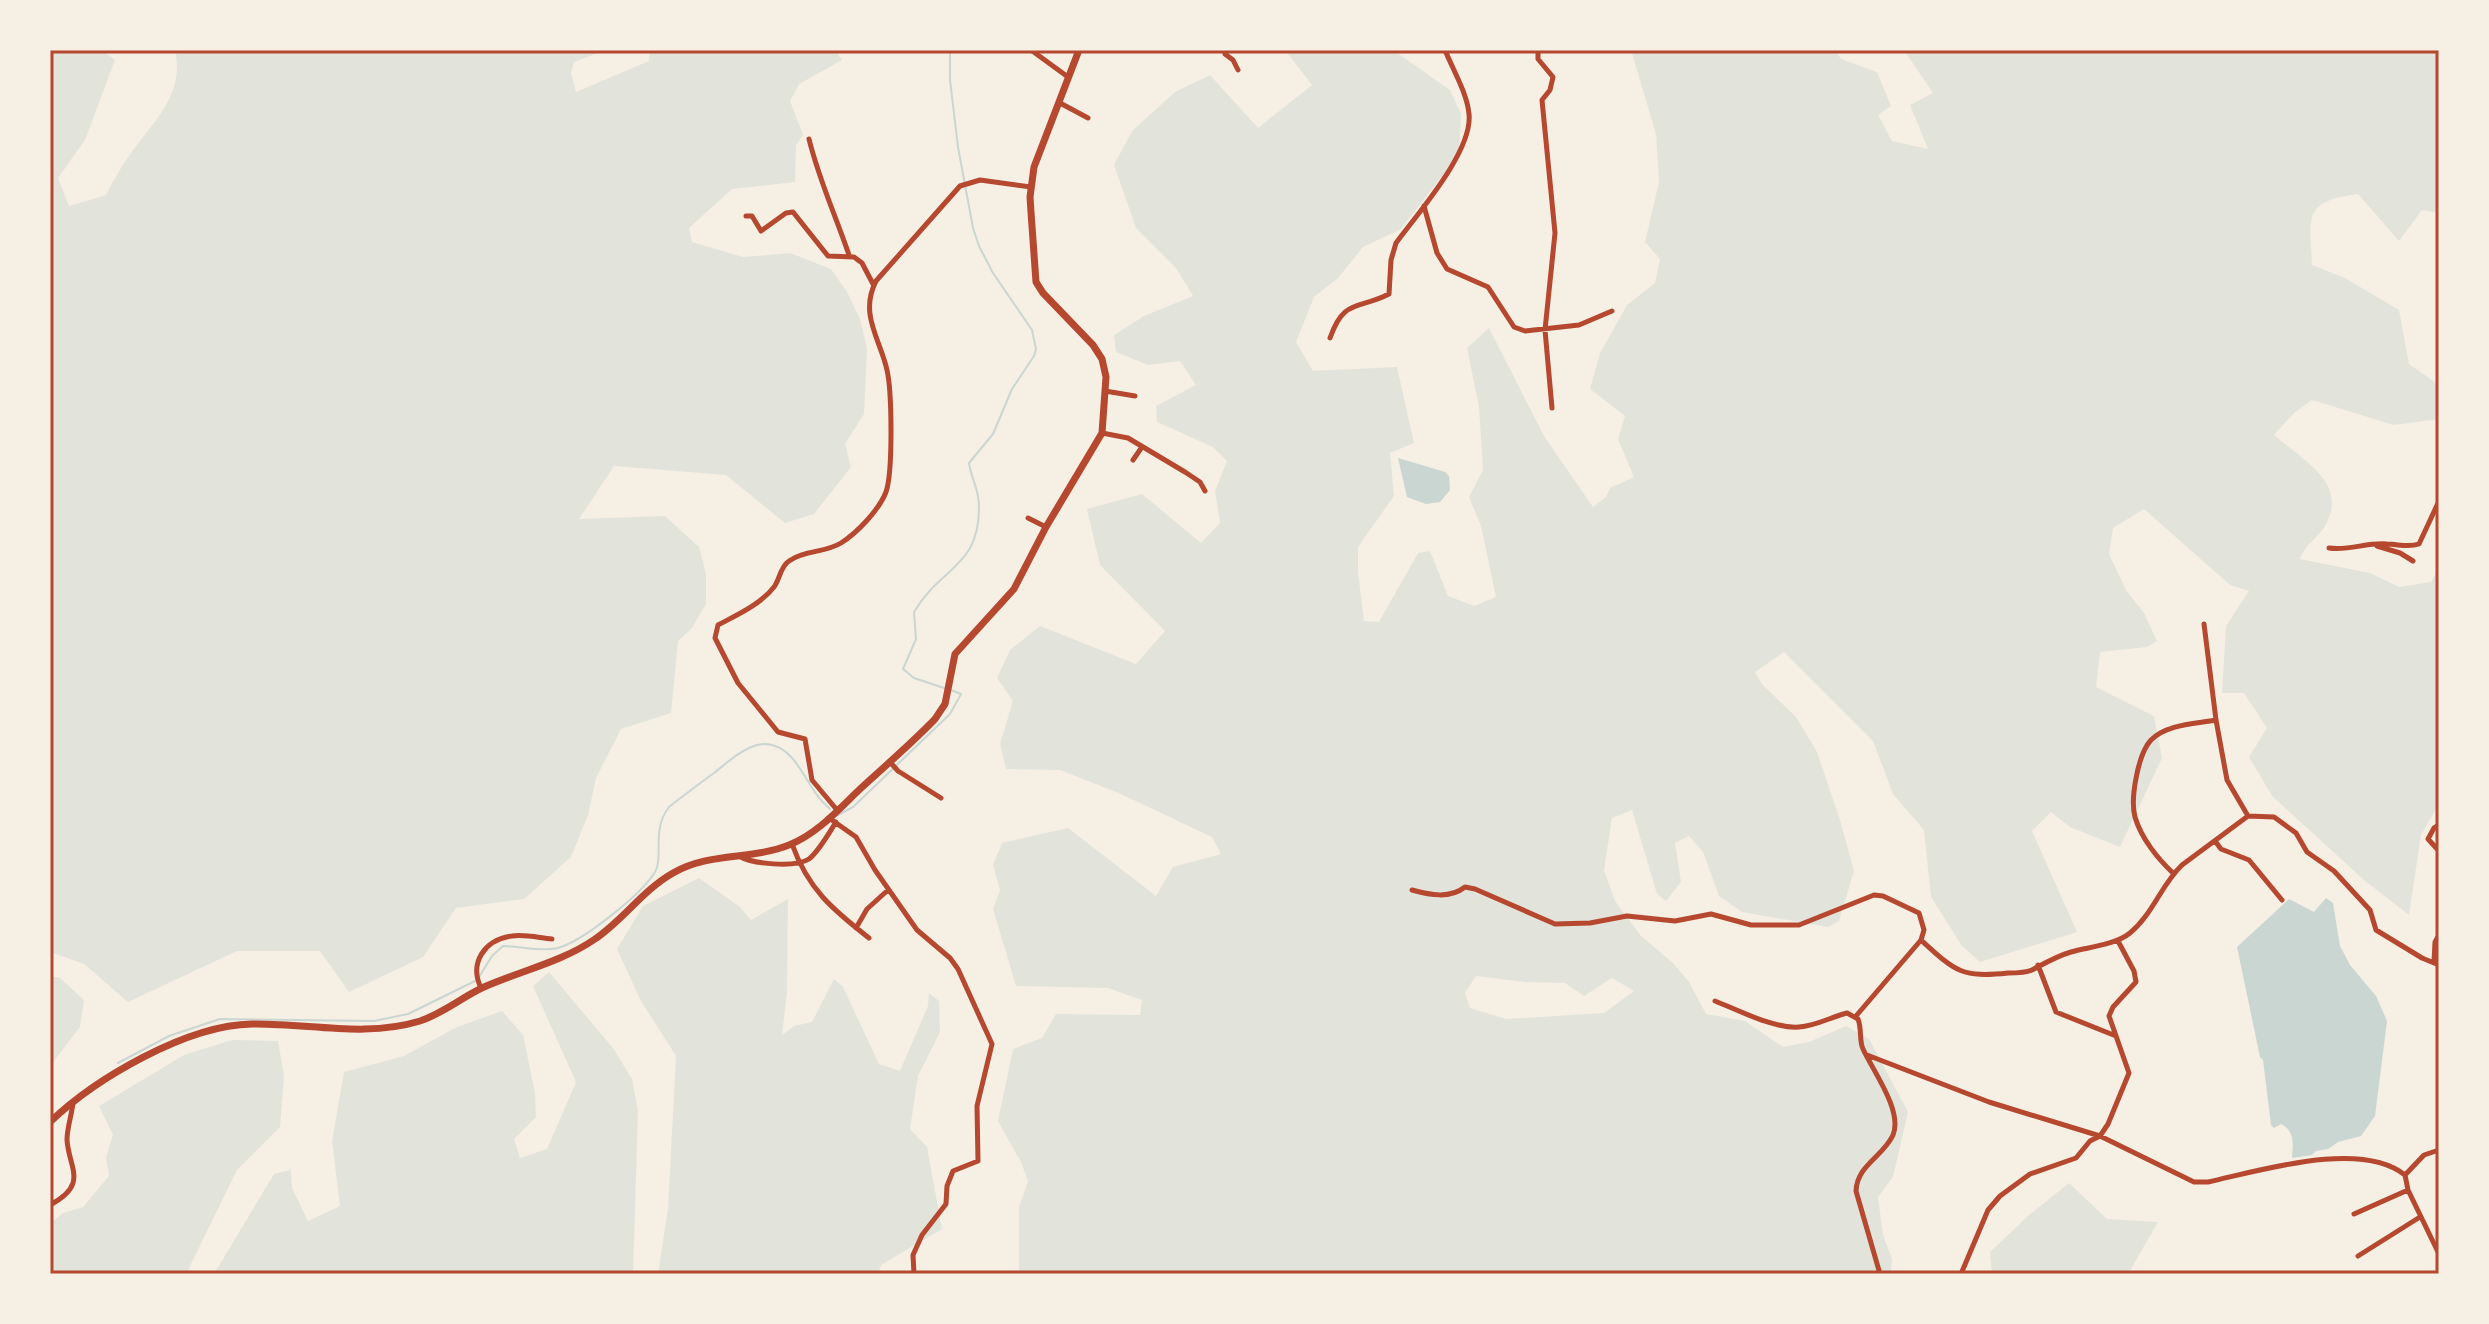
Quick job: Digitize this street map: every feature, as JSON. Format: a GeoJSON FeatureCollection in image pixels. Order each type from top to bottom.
{"type":"FeatureCollection","features":[{"type":"Feature","properties":{"kind":"main road"},"geometry":{"type":"LineString","coordinates":[[50,1122],[91,1089],[175,1042],[214,1028],[253,1024],[356,1030],[390,1027],[437,1014],[480,986],[591,942],[616,923],[647,891],[681,868],[760,854],[792,844],[832,820],[837,810],[935,719],[945,704],[955,654],[1014,589],[1046,527],[1102,433],[1104,368],[1098,352],[1036,282],[1031,187],[1034,167],[1079,50]]}},
{"type":"Feature","properties":{"kind":"street"},"geometry":{"type":"LineString","coordinates":[[1031,50],[1068,77]]}},
{"type":"Feature","properties":{"kind":"street"},"geometry":{"type":"LineString","coordinates":[[1225,50],[1238,70]]}},
{"type":"Feature","properties":{"kind":"street"},"geometry":{"type":"LineString","coordinates":[[1330,338],[1339,316],[1347,308],[1389,294],[1394,247],[1464,147],[1470,126],[1468,107],[1445,50]]}},
{"type":"Feature","properties":{"kind":"street"},"geometry":{"type":"LineString","coordinates":[[1538,50],[1538,59],[1553,77],[1550,90],[1542,100],[1555,233],[1545,330],[1552,408]]}},
{"type":"Feature","properties":{"kind":"street"},"geometry":{"type":"LineString","coordinates":[[1060,103],[1088,118]]}},
{"type":"Feature","properties":{"kind":"street"},"geometry":{"type":"LineString","coordinates":[[809,139],[819,179],[849,255],[862,263],[874,285],[870,324],[889,381],[889,467],[885,494],[864,522],[840,543],[799,556],[785,564],[774,587],[747,609],[718,625],[715,638],[738,683],[766,721],[778,732],[805,739],[812,780],[837,810]]}},
{"type":"Feature","properties":{"kind":"street"},"geometry":{"type":"LineString","coordinates":[[874,285],[960,186],[973,181],[989,181],[1031,187]]}},
{"type":"Feature","properties":{"kind":"street"},"geometry":{"type":"LineString","coordinates":[[1424,206],[1437,253],[1447,269],[1488,287],[1514,327],[1525,331],[1579,325],[1612,311]]}},
{"type":"Feature","properties":{"kind":"street"},"geometry":{"type":"LineString","coordinates":[[746,216],[752,216],[761,231],[786,213],[793,212],[828,256],[849,255]]}},
{"type":"Feature","properties":{"kind":"street"},"geometry":{"type":"LineString","coordinates":[[1105,391],[1135,396]]}},
{"type":"Feature","properties":{"kind":"street"},"geometry":{"type":"LineString","coordinates":[[1102,433],[1128,438],[1200,482],[1205,491]]}},
{"type":"Feature","properties":{"kind":"street"},"geometry":{"type":"LineString","coordinates":[[1133,460],[1142,447]]}},
{"type":"Feature","properties":{"kind":"street"},"geometry":{"type":"LineString","coordinates":[[2329,548],[2345,551],[2383,543],[2419,544],[2439,501]]}},
{"type":"Feature","properties":{"kind":"street"},"geometry":{"type":"LineString","coordinates":[[1028,518],[1046,527]]}},
{"type":"Feature","properties":{"kind":"street"},"geometry":{"type":"LineString","coordinates":[[2372,545],[2400,553],[2413,561]]}},
{"type":"Feature","properties":{"kind":"street"},"geometry":{"type":"LineString","coordinates":[[2204,624],[2227,780],[2248,816]]}},
{"type":"Feature","properties":{"kind":"street"},"geometry":{"type":"LineString","coordinates":[[2173,873],[2160,861],[2134,815],[2137,766],[2152,739],[2173,727],[2216,720]]}},
{"type":"Feature","properties":{"kind":"street"},"geometry":{"type":"LineString","coordinates":[[890,762],[898,771],[941,798]]}},
{"type":"Feature","properties":{"kind":"street"},"geometry":{"type":"LineString","coordinates":[[1921,940],[1961,973],[1969,975],[2030,971],[2076,950],[2118,941],[2152,911],[2173,873],[2248,816],[2274,817],[2282,821],[2296,833],[2307,852],[2334,871],[2370,910],[2376,930],[2436,964],[2435,942],[2439,935]]}},
{"type":"Feature","properties":{"kind":"street"},"geometry":{"type":"LineString","coordinates":[[739,856],[748,862],[764,864],[799,862],[809,858],[832,820],[856,837],[917,930],[938,945],[958,969],[992,1044],[977,1106],[978,1161],[953,1171],[947,1186],[946,1204],[922,1235],[913,1255],[914,1274]]}},
{"type":"Feature","properties":{"kind":"street"},"geometry":{"type":"LineString","coordinates":[[2439,825],[2428,839],[2439,851]]}},
{"type":"Feature","properties":{"kind":"street"},"geometry":{"type":"LineString","coordinates":[[2215,841],[2221,849],[2249,860],[2282,900]]}},
{"type":"Feature","properties":{"kind":"street"},"geometry":{"type":"LineString","coordinates":[[792,844],[811,886],[869,938]]}},
{"type":"Feature","properties":{"kind":"street"},"geometry":{"type":"LineString","coordinates":[[1412,890],[1434,896],[1459,892],[1465,887],[1475,889],[1555,924],[1590,923],[1627,916],[1675,921],[1711,914],[1751,925],[1799,925],[1874,895],[1883,896],[1919,913],[1924,930],[1921,940],[1856,1016]]}},
{"type":"Feature","properties":{"kind":"street"},"geometry":{"type":"LineString","coordinates":[[856,928],[867,909],[888,890]]}},
{"type":"Feature","properties":{"kind":"street"},"geometry":{"type":"LineString","coordinates":[[480,986],[475,976],[477,959],[489,945],[512,936],[552,939]]}},
{"type":"Feature","properties":{"kind":"street"},"geometry":{"type":"LineString","coordinates":[[1961,1274],[1988,1210],[2000,1196],[2030,1174],[2076,1158],[2108,1124],[2129,1073],[2109,1016],[2136,982],[2134,971],[2118,941]]}},
{"type":"Feature","properties":{"kind":"street"},"geometry":{"type":"LineString","coordinates":[[2038,965],[2056,1012],[2117,1037]]}},
{"type":"Feature","properties":{"kind":"street"},"geometry":{"type":"LineString","coordinates":[[1715,1001],[1782,1026],[1797,1028],[1847,1013],[1856,1016],[1862,1031],[1862,1047],[1893,1110],[1895,1125],[1892,1136],[1857,1178],[1856,1191],[1880,1274]]}},
{"type":"Feature","properties":{"kind":"street"},"geometry":{"type":"LineString","coordinates":[[1867,1055],[1989,1102],[2100,1136],[2194,1182],[2335,1158],[2384,1163],[2405,1175],[2408,1190],[2439,1254]]}},
{"type":"Feature","properties":{"kind":"street"},"geometry":{"type":"LineString","coordinates":[[50,1205],[67,1192],[73,1181],[74,1167],[67,1141],[73,1101]]}},
{"type":"Feature","properties":{"kind":"street"},"geometry":{"type":"LineString","coordinates":[[2405,1175],[2424,1155],[2439,1150]]}},
{"type":"Feature","properties":{"kind":"street"},"geometry":{"type":"LineString","coordinates":[[2354,1214],[2408,1190]]}},
{"type":"Feature","properties":{"kind":"street"},"geometry":{"type":"LineString","coordinates":[[2358,1256],[2420,1217]]}},
{"type":"Feature","properties":{"kind":"shaded area"},"geometry":{"type":"Polygon","coordinates":[[[50,50],[102,50],[115,60],[85,140],[58,178],[69,206],[106,195],[170,97],[175,84],[179,50],[606,50],[574,62],[571,73],[576,92],[649,61],[650,50],[835,50],[842,60],[799,84],[790,101],[803,135],[796,145],[795,182],[732,189],[689,228],[692,242],[743,257],[790,253],[831,269],[847,292],[860,319],[867,348],[864,414],[845,444],[851,467],[814,514],[785,523],[726,475],[614,466],[579,519],[665,516],[699,547],[706,574],[706,604],[692,628],[678,641],[671,713],[621,729],[596,778],[588,815],[571,857],[524,899],[456,908],[423,957],[349,992],[320,951],[237,951],[128,1002],[84,964],[50,952],[50,50]]]}},
{"type":"Feature","properties":{"kind":"shaded area"},"geometry":{"type":"Polygon","coordinates":[[[1285,50],[1393,50],[1450,90],[1461,114],[1459,154],[1401,229],[1363,247],[1338,278],[1314,297],[1296,342],[1313,371],[1397,367],[1414,443],[1390,453],[1394,496],[1358,547],[1364,621],[1379,622],[1418,553],[1430,551],[1448,596],[1474,606],[1496,597],[1481,526],[1469,497],[1483,470],[1479,407],[1467,348],[1489,328],[1544,436],[1593,507],[1606,497],[1610,488],[1634,477],[1618,439],[1625,416],[1590,389],[1600,353],[1627,305],[1655,283],[1660,259],[1645,242],[1659,182],[1656,134],[1631,50],[1835,50],[1841,59],[1877,72],[1891,106],[1878,115],[1892,141],[1928,149],[1910,105],[1933,93],[1904,50],[2439,50],[2439,213],[2422,210],[2399,241],[2358,194],[2340,197],[2318,207],[2313,214],[2310,235],[2312,265],[2345,278],[2399,310],[2409,364],[2439,385],[2439,419],[2394,425],[2312,400],[2294,413],[2274,435],[2321,475],[2332,499],[2323,529],[2300,559],[2370,573],[2399,587],[2431,582],[2439,568],[2439,804],[2421,835],[2409,915],[2364,880],[2272,796],[2249,757],[2267,728],[2244,693],[2222,693],[2226,626],[2249,591],[2230,585],[2144,509],[2113,528],[2109,554],[2126,590],[2144,613],[2157,641],[2147,647],[2100,652],[2096,687],[2154,716],[2162,758],[2120,847],[2070,827],[2051,812],[2032,831],[2077,932],[1980,962],[1962,946],[1931,897],[1924,830],[1893,794],[1873,741],[1784,652],[1755,672],[1762,684],[1796,717],[1817,752],[1840,820],[1854,871],[1839,921],[1828,927],[1742,912],[1719,896],[1703,852],[1689,836],[1675,843],[1681,882],[1666,901],[1657,894],[1632,810],[1612,818],[1604,870],[1615,901],[1641,936],[1674,964],[1689,982],[1706,1014],[1745,1021],[1783,1047],[1809,1042],[1846,1026],[1869,1039],[1908,1112],[1893,1177],[1878,1197],[1883,1235],[1892,1259],[1891,1274],[1019,1274],[1019,1207],[1028,1181],[998,1121],[1013,1049],[1042,1038],[1056,1014],[1140,1015],[1142,1000],[1108,988],[1016,986],[993,909],[1000,890],[993,865],[1002,843],[1068,828],[1156,896],[1173,867],[1221,854],[1212,837],[1121,794],[1060,770],[1006,769],[1000,744],[1013,701],[997,678],[1010,650],[1040,626],[1136,664],[1165,631],[1100,565],[1087,509],[1142,494],[1201,543],[1220,523],[1215,491],[1227,461],[1213,447],[1157,422],[1156,406],[1196,385],[1180,361],[1148,365],[1116,352],[1114,335],[1144,316],[1193,296],[1176,268],[1136,228],[1114,165],[1132,131],[1175,92],[1210,75],[1258,128],[1312,85],[1285,50]],[[1476,976],[1465,993],[1470,1008],[1506,1019],[1604,1013],[1634,991],[1612,978],[1584,996],[1565,983],[1476,976]]]}},
{"type":"Feature","properties":{"kind":"shaded area"},"geometry":{"type":"Polygon","coordinates":[[[1398,458],[1445,472],[1449,476],[1450,490],[1440,502],[1426,504],[1407,497],[1398,458]]]}},
{"type":"Feature","properties":{"kind":"shaded area"},"geometry":{"type":"Polygon","coordinates":[[[699,878],[740,907],[751,920],[788,899],[787,992],[782,1035],[794,1026],[812,1022],[834,979],[843,987],[879,1064],[900,1071],[928,1006],[929,993],[939,1001],[940,1032],[918,1076],[910,1129],[927,1147],[942,1229],[881,1265],[878,1274],[658,1274],[668,1209],[676,1056],[641,1001],[617,949],[643,906],[699,878]]]}},
{"type":"Feature","properties":{"kind":"shaded area"},"geometry":{"type":"Polygon","coordinates":[[[2326,898],[2333,903],[2340,946],[2350,965],[2376,996],[2387,1021],[2375,1116],[2361,1136],[2338,1142],[2312,1155],[2292,1158],[2289,1130],[2281,1124],[2274,1128],[2271,1125],[2263,1060],[2237,947],[2289,899],[2314,912],[2326,898]]]}},
{"type":"Feature","properties":{"kind":"shaded area"},"geometry":{"type":"Polygon","coordinates":[[[549,972],[613,1048],[632,1079],[638,1111],[633,1274],[214,1274],[274,1174],[291,1170],[292,1188],[308,1221],[340,1206],[332,1141],[344,1072],[404,1056],[457,1027],[502,1011],[523,1035],[535,1093],[536,1117],[514,1139],[520,1158],[547,1149],[576,1082],[533,986],[549,972]]]}},
{"type":"Feature","properties":{"kind":"shaded area"},"geometry":{"type":"Polygon","coordinates":[[[50,977],[59,977],[84,1000],[80,1027],[50,1066],[50,977]]]}},
{"type":"Feature","properties":{"kind":"shaded area"},"geometry":{"type":"Polygon","coordinates":[[[232,1040],[278,1041],[284,1076],[280,1127],[237,1170],[189,1268],[189,1274],[50,1274],[50,1224],[63,1213],[83,1207],[109,1176],[106,1157],[113,1135],[99,1106],[184,1055],[232,1040]]]}},
{"type":"Feature","properties":{"kind":"shaded area"},"geometry":{"type":"Polygon","coordinates":[[[2069,1183],[2107,1219],[2158,1222],[2128,1274],[1992,1274],[1990,1252],[2069,1183]]]}},
{"type":"Feature","properties":{"kind":"waterway"},"geometry":{"type":"LineString","coordinates":[[944,688],[914,678],[903,669],[916,639],[914,612],[957,565],[973,542],[979,505],[969,463],[993,434],[1012,389],[1036,349],[1032,330],[993,273],[973,228],[958,147],[950,80],[950,50]]}},
{"type":"Feature","properties":{"kind":"waterway"},"geometry":{"type":"LineString","coordinates":[[838,815],[853,807],[950,714],[961,694],[951,690]]}},
{"type":"Feature","properties":{"kind":"waterway"},"geometry":{"type":"LineString","coordinates":[[479,977],[492,956],[503,946],[558,948],[596,927],[625,904],[655,872],[660,825],[669,807],[752,746],[772,745],[783,750],[830,809]]}},
{"type":"Feature","properties":{"kind":"waterway"},"geometry":{"type":"LineString","coordinates":[[118,1063],[169,1036],[220,1019],[374,1021],[408,1014],[475,981]]}}]}
